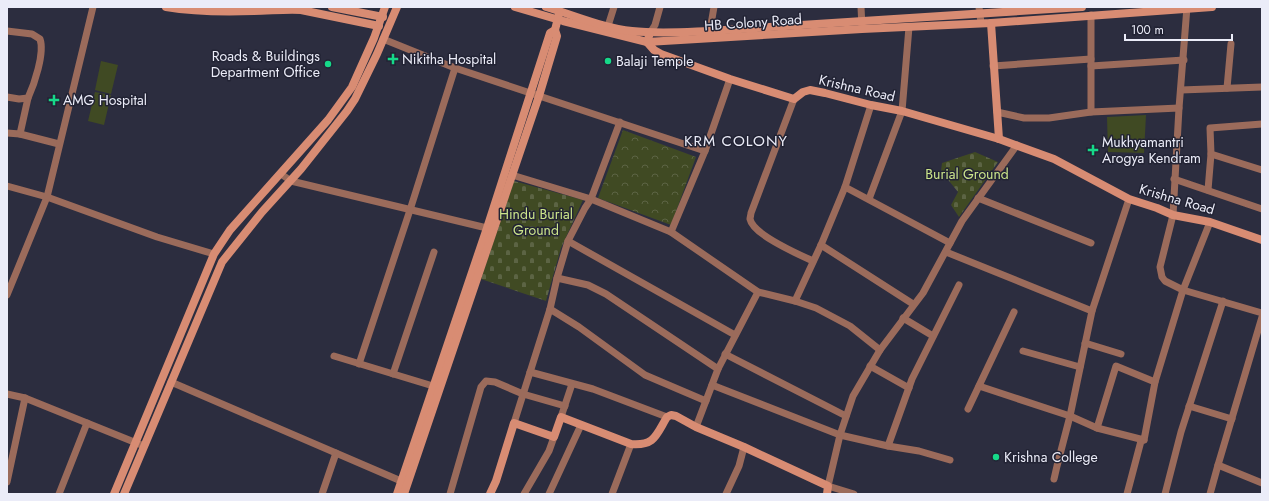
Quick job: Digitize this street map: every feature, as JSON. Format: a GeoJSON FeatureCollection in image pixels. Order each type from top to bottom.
{"type":"FeatureCollection","features":[{"type":"Feature","properties":{"kind":"street"},"geometry":{"type":"LineString","coordinates":[[7,295],[47,197],[93,7]]}},
{"type":"Feature","properties":{"kind":"street"},"geometry":{"type":"LineString","coordinates":[[166,7],[229,12],[290,8],[379,26]]}},
{"type":"Feature","properties":{"kind":"street"},"geometry":{"type":"LineString","coordinates":[[332,7],[383,17]]}},
{"type":"Feature","properties":{"kind":"street"},"geometry":{"type":"LineString","coordinates":[[114,494],[214,254],[230,230],[328,120],[352,87],[383,17],[385,7]]}},
{"type":"Feature","properties":{"kind":"street"},"geometry":{"type":"LineString","coordinates":[[124,494],[222,262],[262,212],[292,181],[347,112],[355,99],[383,39],[396,7]]}},
{"type":"Feature","properties":{"kind":"street","name":"HB Colony Road"},"geometry":{"type":"LineString","coordinates":[[515,7],[560,12],[647,42],[709,35],[862,25],[909,27],[991,23],[1212,7]]}},
{"type":"Feature","properties":{"kind":"street"},"geometry":{"type":"LineString","coordinates":[[546,7],[608,26],[630,31],[709,35],[714,7]]}},
{"type":"Feature","properties":{"kind":"street"},"geometry":{"type":"LineString","coordinates":[[608,26],[614,7]]}},
{"type":"Feature","properties":{"kind":"street"},"geometry":{"type":"LineString","coordinates":[[660,7],[655,25],[647,42],[654,50],[661,54],[730,79],[794,99],[750,219],[752,224],[773,241],[792,252],[813,261]]}},
{"type":"Feature","properties":{"kind":"street"},"geometry":{"type":"LineString","coordinates":[[861,7],[862,25],[979,11],[1082,7]]}},
{"type":"Feature","properties":{"kind":"street"},"geometry":{"type":"LineString","coordinates":[[1187,8],[1174,179],[1173,215],[1160,272],[1166,281],[1183,290],[1262,313]]}},
{"type":"Feature","properties":{"kind":"street"},"geometry":{"type":"LineString","coordinates":[[979,11],[981,23]]}},
{"type":"Feature","properties":{"kind":"street"},"geometry":{"type":"LineString","coordinates":[[397,494],[433,386],[490,229],[512,175],[535,95],[550,33],[555,30],[560,12]]}},
{"type":"Feature","properties":{"kind":"street"},"geometry":{"type":"LineString","coordinates":[[1091,15],[1091,112]]}},
{"type":"Feature","properties":{"kind":"street"},"geometry":{"type":"LineString","coordinates":[[991,23],[999,139]]}},
{"type":"Feature","properties":{"kind":"street"},"geometry":{"type":"LineString","coordinates":[[869,199],[902,111],[909,27]]}},
{"type":"Feature","properties":{"kind":"street"},"geometry":{"type":"LineString","coordinates":[[7,31],[32,34],[40,39],[42,46],[20,134]]}},
{"type":"Feature","properties":{"kind":"street"},"geometry":{"type":"LineString","coordinates":[[383,39],[455,68],[706,151]]}},
{"type":"Feature","properties":{"kind":"street"},"geometry":{"type":"LineString","coordinates":[[1227,88],[1231,44]]}},
{"type":"Feature","properties":{"kind":"street"},"geometry":{"type":"LineString","coordinates":[[993,66],[1184,60]]}},
{"type":"Feature","properties":{"kind":"street"},"geometry":{"type":"LineString","coordinates":[[359,364],[455,68]]}},
{"type":"Feature","properties":{"kind":"street"},"geometry":{"type":"LineString","coordinates":[[671,232],[706,151],[730,79]]}},
{"type":"Feature","properties":{"kind":"street"},"geometry":{"type":"LineString","coordinates":[[1181,90],[1262,87]]}},
{"type":"Feature","properties":{"kind":"street","name":"Krishna Road"},"geometry":{"type":"LineString","coordinates":[[794,99],[803,92],[810,90],[902,111],[999,139],[1054,159],[1129,199],[1173,215],[1210,222],[1262,240]]}},
{"type":"Feature","properties":{"kind":"street"},"geometry":{"type":"LineString","coordinates":[[404,494],[535,95]]}},
{"type":"Feature","properties":{"kind":"street"},"geometry":{"type":"LineString","coordinates":[[7,97],[28,98]]}},
{"type":"Feature","properties":{"kind":"street"},"geometry":{"type":"LineString","coordinates":[[795,301],[821,245],[845,187],[871,105]]}},
{"type":"Feature","properties":{"kind":"street"},"geometry":{"type":"LineString","coordinates":[[997,112],[1024,118],[1049,118],[1091,112],[1179,108]]}},
{"type":"Feature","properties":{"kind":"street"},"geometry":{"type":"LineString","coordinates":[[490,494],[496,482],[550,309],[568,241],[591,199],[620,122]]}},
{"type":"Feature","properties":{"kind":"street"},"geometry":{"type":"LineString","coordinates":[[1208,190],[1211,154],[1210,128],[1262,124]]}},
{"type":"Feature","properties":{"kind":"street"},"geometry":{"type":"LineString","coordinates":[[7,133],[20,134],[59,144]]}},
{"type":"Feature","properties":{"kind":"street"},"geometry":{"type":"LineString","coordinates":[[827,490],[840,435],[853,396],[880,350],[913,304],[923,293],[962,221],[1017,145]]}},
{"type":"Feature","properties":{"kind":"street"},"geometry":{"type":"LineString","coordinates":[[1211,154],[1262,170]]}},
{"type":"Feature","properties":{"kind":"street"},"geometry":{"type":"LineString","coordinates":[[281,174],[292,181],[490,229]]}},
{"type":"Feature","properties":{"kind":"street"},"geometry":{"type":"LineString","coordinates":[[512,175],[591,199],[671,232],[758,292],[816,308],[850,326],[880,350]]}},
{"type":"Feature","properties":{"kind":"street"},"geometry":{"type":"LineString","coordinates":[[1174,179],[1262,209]]}},
{"type":"Feature","properties":{"kind":"street"},"geometry":{"type":"LineString","coordinates":[[7,186],[47,197],[157,237],[214,254]]}},
{"type":"Feature","properties":{"kind":"street"},"geometry":{"type":"LineString","coordinates":[[845,187],[950,243]]}},
{"type":"Feature","properties":{"kind":"street"},"geometry":{"type":"LineString","coordinates":[[978,198],[1091,243]]}},
{"type":"Feature","properties":{"kind":"street"},"geometry":{"type":"LineString","coordinates":[[1054,479],[1070,416],[1092,310],[1129,199]]}},
{"type":"Feature","properties":{"kind":"street"},"geometry":{"type":"LineString","coordinates":[[1127,494],[1141,441],[1144,440],[1155,382],[1183,290],[1210,222]]}},
{"type":"Feature","properties":{"kind":"street"},"geometry":{"type":"LineString","coordinates":[[568,241],[735,335]]}},
{"type":"Feature","properties":{"kind":"street"},"geometry":{"type":"LineString","coordinates":[[821,245],[913,304]]}},
{"type":"Feature","properties":{"kind":"street"},"geometry":{"type":"LineString","coordinates":[[392,374],[434,252]]}},
{"type":"Feature","properties":{"kind":"street"},"geometry":{"type":"LineString","coordinates":[[946,252],[1092,310]]}},
{"type":"Feature","properties":{"kind":"street"},"geometry":{"type":"LineString","coordinates":[[557,278],[588,285],[606,294],[718,369]]}},
{"type":"Feature","properties":{"kind":"street"},"geometry":{"type":"LineString","coordinates":[[888,446],[909,388],[959,285]]}},
{"type":"Feature","properties":{"kind":"street"},"geometry":{"type":"LineString","coordinates":[[696,427],[718,369],[758,292]]}},
{"type":"Feature","properties":{"kind":"street"},"geometry":{"type":"LineString","coordinates":[[1165,494],[1181,432],[1223,301]]}},
{"type":"Feature","properties":{"kind":"street"},"geometry":{"type":"LineString","coordinates":[[550,309],[579,327],[645,375],[706,401]]}},
{"type":"Feature","properties":{"kind":"street"},"geometry":{"type":"LineString","coordinates":[[968,409],[1014,312]]}},
{"type":"Feature","properties":{"kind":"street"},"geometry":{"type":"LineString","coordinates":[[1210,494],[1262,317]]}},
{"type":"Feature","properties":{"kind":"street"},"geometry":{"type":"LineString","coordinates":[[903,318],[933,336]]}},
{"type":"Feature","properties":{"kind":"street"},"geometry":{"type":"LineString","coordinates":[[1085,343],[1121,354]]}},
{"type":"Feature","properties":{"kind":"street"},"geometry":{"type":"LineString","coordinates":[[1023,351],[1080,367]]}},
{"type":"Feature","properties":{"kind":"street"},"geometry":{"type":"LineString","coordinates":[[725,354],[846,416]]}},
{"type":"Feature","properties":{"kind":"street"},"geometry":{"type":"LineString","coordinates":[[334,356],[433,386]]}},
{"type":"Feature","properties":{"kind":"street"},"geometry":{"type":"LineString","coordinates":[[870,366],[909,388]]}},
{"type":"Feature","properties":{"kind":"street"},"geometry":{"type":"LineString","coordinates":[[1097,428],[1116,366],[1155,382]]}},
{"type":"Feature","properties":{"kind":"street"},"geometry":{"type":"LineString","coordinates":[[530,372],[592,389],[667,417],[671,415],[676,416],[696,427],[744,446],[827,490],[854,494]]}},
{"type":"Feature","properties":{"kind":"street"},"geometry":{"type":"LineString","coordinates":[[450,494],[483,383],[490,380],[523,394],[565,406]]}},
{"type":"Feature","properties":{"kind":"street"},"geometry":{"type":"LineString","coordinates":[[171,382],[402,481]]}},
{"type":"Feature","properties":{"kind":"street"},"geometry":{"type":"LineString","coordinates":[[524,494],[549,451],[572,384]]}},
{"type":"Feature","properties":{"kind":"street"},"geometry":{"type":"LineString","coordinates":[[712,386],[840,435],[888,446],[919,450],[950,460]]}},
{"type":"Feature","properties":{"kind":"street"},"geometry":{"type":"LineString","coordinates":[[979,386],[1070,416],[1097,428],[1144,440]]}},
{"type":"Feature","properties":{"kind":"street"},"geometry":{"type":"LineString","coordinates":[[7,394],[25,398],[144,446]]}},
{"type":"Feature","properties":{"kind":"street"},"geometry":{"type":"LineString","coordinates":[[7,482],[25,398]]}},
{"type":"Feature","properties":{"kind":"street"},"geometry":{"type":"LineString","coordinates":[[1189,406],[1232,419]]}},
{"type":"Feature","properties":{"kind":"street"},"geometry":{"type":"LineString","coordinates":[[561,417],[631,444],[643,445],[650,442],[667,417]]}},
{"type":"Feature","properties":{"kind":"street"},"geometry":{"type":"LineString","coordinates":[[59,494],[87,423]]}},
{"type":"Feature","properties":{"kind":"street"},"geometry":{"type":"LineString","coordinates":[[514,423],[554,437]]}},
{"type":"Feature","properties":{"kind":"street"},"geometry":{"type":"LineString","coordinates":[[549,494],[581,425]]}},
{"type":"Feature","properties":{"kind":"street"},"geometry":{"type":"LineString","coordinates":[[612,494],[631,444]]}},
{"type":"Feature","properties":{"kind":"street"},"geometry":{"type":"LineString","coordinates":[[726,494],[739,466],[744,446]]}},
{"type":"Feature","properties":{"kind":"street"},"geometry":{"type":"LineString","coordinates":[[322,494],[336,453]]}},
{"type":"Feature","properties":{"kind":"street"},"geometry":{"type":"LineString","coordinates":[[1218,465],[1262,483]]}},
{"type":"Feature","properties":{"kind":"green space"},"geometry":{"type":"Polygon","coordinates":[[[101,61],[118,65],[111,94],[95,90],[101,61]]]}},
{"type":"Feature","properties":{"kind":"green space"},"geometry":{"type":"Polygon","coordinates":[[[95,92],[111,95],[104,125],[88,121],[95,92]]]}},
{"type":"Feature","properties":{"kind":"green space"},"geometry":{"type":"Polygon","coordinates":[[[1146,115],[1144,153],[1108,152],[1107,117],[1146,115]]]}},
{"type":"Feature","properties":{"kind":"green space"},"geometry":{"type":"Polygon","coordinates":[[[623,130],[696,157],[671,225],[598,198],[623,130]]]}},
{"type":"Feature","properties":{"kind":"green space","name":"Burial Ground"},"geometry":{"type":"Polygon","coordinates":[[[975,152],[998,162],[959,217],[951,205],[958,192],[941,171],[942,163],[975,152]]]}},
{"type":"Feature","properties":{"kind":"green space","name":"Hindu Burial Ground"},"geometry":{"type":"Polygon","coordinates":[[[514,181],[583,200],[561,248],[546,301],[481,279],[514,181]]]}},
{"type":"Feature","properties":{"kind":"place","name":"Nikitha Hospital"},"geometry":{"type":"Point","coordinates":[393,59]}},
{"type":"Feature","properties":{"kind":"place","name":"Balaji Temple"},"geometry":{"type":"Point","coordinates":[608,61]}},
{"type":"Feature","properties":{"kind":"place","name":"Roads & Buildings Department Office"},"geometry":{"type":"Point","coordinates":[328,64]}},
{"type":"Feature","properties":{"kind":"place","name":"AMG Hospital"},"geometry":{"type":"Point","coordinates":[54,100]}},
{"type":"Feature","properties":{"kind":"place","name":"Mukhyamantri Arogya Kendram"},"geometry":{"type":"Point","coordinates":[1093,150]}},
{"type":"Feature","properties":{"kind":"place","name":"Krishna College"},"geometry":{"type":"Point","coordinates":[996,457]}},
{"type":"Feature","properties":{"kind":"district","name":"KRM COLONY"},"geometry":{"type":"Point","coordinates":[736,141]}}]}
